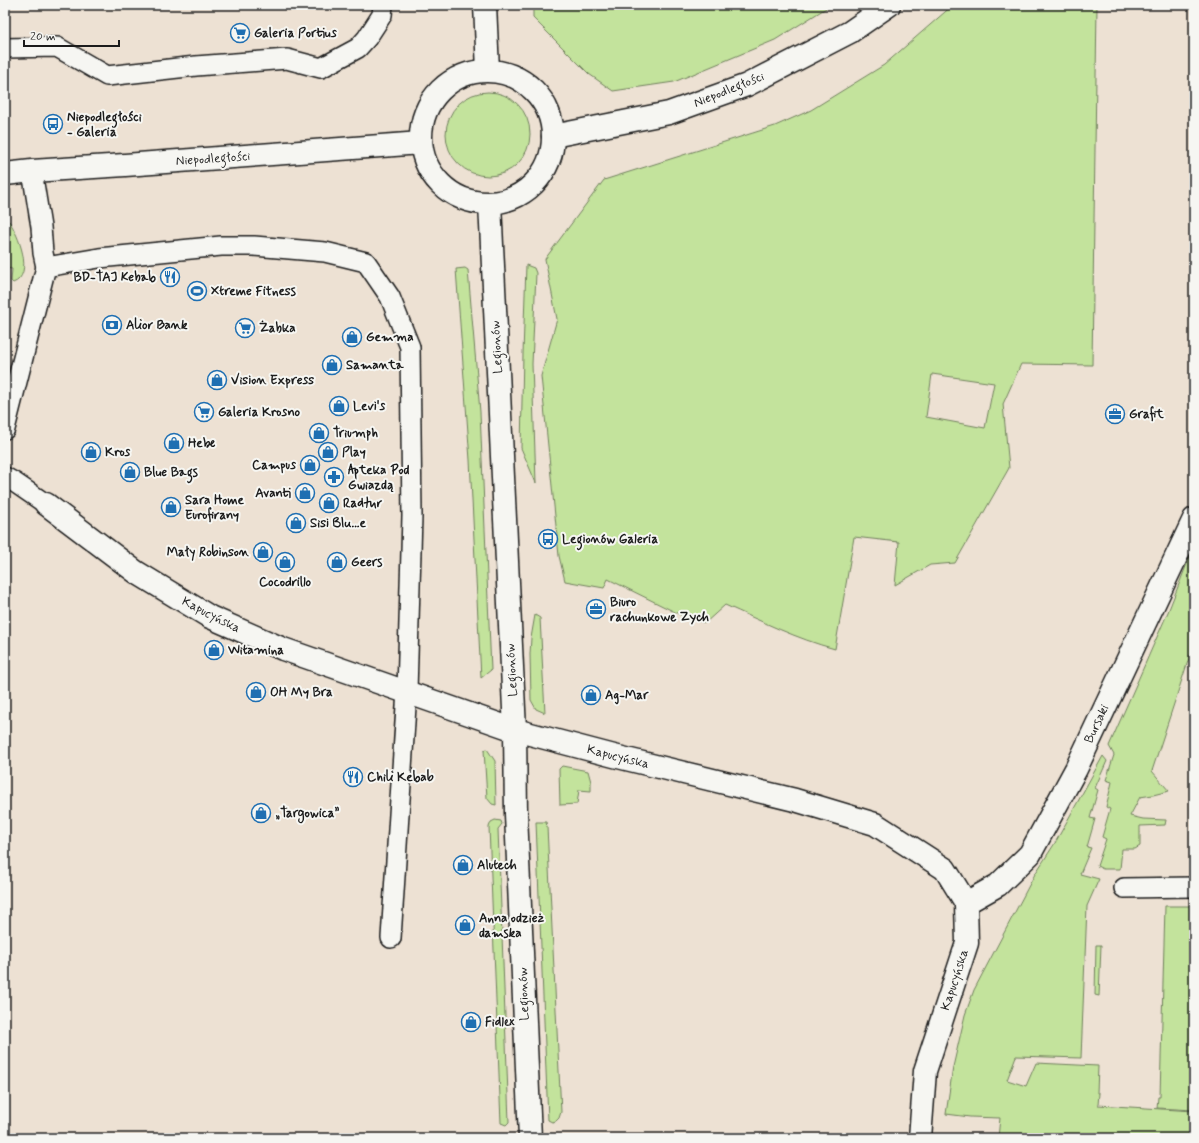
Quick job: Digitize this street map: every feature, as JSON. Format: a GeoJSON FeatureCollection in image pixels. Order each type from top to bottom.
{"type":"FeatureCollection","features":[{"type":"Feature","properties":{"kind":"main road"},"geometry":{"type":"LineString","coordinates":[[485,5],[488,70]]}},
{"type":"Feature","properties":{"kind":"main road","name":"Niepodległości"},"geometry":{"type":"LineString","coordinates":[[553,136],[669,113],[747,86],[850,32],[889,5]]}},
{"type":"Feature","properties":{"kind":"main road"},"geometry":{"type":"LineString","coordinates":[[488,70],[508,74],[526,83],[536,93],[550,116],[553,136],[551,152],[545,169],[535,182],[522,193],[506,200],[490,203],[470,201],[452,193],[437,180],[426,163],[421,143],[423,121],[431,101],[446,84],[466,74],[488,70]]}},
{"type":"Feature","properties":{"kind":"main road","name":"Niepodległości"},"geometry":{"type":"LineString","coordinates":[[5,174],[421,143]]}},
{"type":"Feature","properties":{"kind":"main road","name":"Legionów"},"geometry":{"type":"LineString","coordinates":[[490,203],[515,730],[516,814],[530,1138]]}},
{"type":"Feature","properties":{"kind":"main road","name":"Kapucyńska"},"geometry":{"type":"LineString","coordinates":[[46,504],[136,572],[210,617],[284,648],[515,730],[614,756],[796,800],[875,824],[945,868],[966,903],[966,943],[925,1071],[920,1138]]}},
{"type":"Feature","properties":{"kind":"main road","name":"Bursaki"},"geometry":{"type":"LineString","coordinates":[[966,903],[998,885],[1030,854],[1076,769],[1194,519]]}},
{"type":"Feature","properties":{"kind":"lane"},"geometry":{"type":"LineString","coordinates":[[5,48],[57,47],[107,76],[196,66],[287,59],[321,68],[358,48],[367,38],[382,15],[383,5]]}},
{"type":"Feature","properties":{"kind":"lane"},"geometry":{"type":"LineString","coordinates":[[5,429],[46,268],[32,171]]}},
{"type":"Feature","properties":{"kind":"lane"},"geometry":{"type":"LineString","coordinates":[[46,268],[99,258],[221,246],[247,246],[325,252],[366,262],[390,297],[410,347],[412,516],[407,691],[391,938]]}},
{"type":"Feature","properties":{"kind":"lane"},"geometry":{"type":"LineString","coordinates":[[5,477],[46,504]]}},
{"type":"Feature","properties":{"kind":"lane"},"geometry":{"type":"LineString","coordinates":[[1124,888],[1194,887]]}},
{"type":"Feature","properties":{"kind":"green space"},"geometry":{"type":"Polygon","coordinates":[[[533,5],[831,5],[775,40],[674,82],[613,91],[589,74],[533,18],[533,5]]]}},
{"type":"Feature","properties":{"kind":"green space"},"geometry":{"type":"Polygon","coordinates":[[[953,5],[1097,5],[1092,365],[1021,364],[1003,404],[1009,468],[955,563],[930,565],[895,585],[899,542],[854,537],[835,649],[793,635],[725,605],[705,623],[681,615],[608,579],[604,588],[565,581],[559,556],[541,376],[557,319],[545,259],[604,180],[775,126],[811,110],[884,65],[953,5]],[[932,374],[926,417],[985,428],[994,383],[932,374]]]}},
{"type":"Feature","properties":{"kind":"green space"},"geometry":{"type":"Polygon","coordinates":[[[488,92],[504,95],[518,104],[527,118],[530,134],[527,150],[518,164],[504,173],[488,176],[472,173],[458,164],[449,150],[446,134],[449,118],[458,104],[472,95],[488,92]]]}},
{"type":"Feature","properties":{"kind":"green space"},"geometry":{"type":"Polygon","coordinates":[[[5,220],[9,221],[13,227],[23,254],[23,272],[20,279],[13,283],[11,281],[12,269],[5,268],[5,220]]]}},
{"type":"Feature","properties":{"kind":"green space"},"geometry":{"type":"Polygon","coordinates":[[[526,265],[534,268],[536,273],[532,364],[536,483],[521,448],[526,265]]]}},
{"type":"Feature","properties":{"kind":"green space"},"geometry":{"type":"Polygon","coordinates":[[[465,268],[468,270],[480,412],[491,670],[481,678],[470,460],[456,269],[465,268]]]}},
{"type":"Feature","properties":{"kind":"green space"},"geometry":{"type":"Polygon","coordinates":[[[1194,546],[1194,653],[1190,655],[1152,771],[1169,791],[1140,797],[1130,816],[1143,819],[1166,820],[1165,825],[1140,826],[1140,846],[1135,849],[1122,849],[1120,869],[1103,869],[1097,866],[1106,839],[1102,837],[1110,809],[1106,807],[1112,782],[1106,780],[1114,755],[1109,746],[1168,612],[1194,546]]]}},
{"type":"Feature","properties":{"kind":"green space"},"geometry":{"type":"Polygon","coordinates":[[[535,615],[540,618],[545,713],[536,709],[531,700],[530,654],[535,615]]]}},
{"type":"Feature","properties":{"kind":"green space"},"geometry":{"type":"Polygon","coordinates":[[[487,749],[495,761],[496,805],[492,804],[487,798],[484,750],[487,749]]]}},
{"type":"Feature","properties":{"kind":"green space"},"geometry":{"type":"Polygon","coordinates":[[[1103,756],[1107,761],[1095,788],[1098,790],[1090,818],[1095,819],[1087,847],[1091,848],[1080,874],[1099,879],[1087,906],[1081,1058],[1016,1056],[1007,1080],[1026,1086],[1036,1063],[1098,1066],[1098,1105],[1194,1111],[1194,1138],[998,1138],[1000,1118],[970,1117],[946,1114],[953,1067],[965,1015],[974,990],[1035,874],[1055,843],[1103,756]]]}},
{"type":"Feature","properties":{"kind":"green space"},"geometry":{"type":"Polygon","coordinates":[[[562,766],[588,771],[591,782],[591,791],[579,790],[577,804],[560,805],[559,769],[562,766]]]}},
{"type":"Feature","properties":{"kind":"green space"},"geometry":{"type":"Polygon","coordinates":[[[495,820],[501,821],[502,824],[498,829],[509,1122],[506,1125],[501,1123],[489,827],[491,822],[495,820]]]}},
{"type":"Feature","properties":{"kind":"green space"},"geometry":{"type":"Polygon","coordinates":[[[536,822],[546,822],[547,827],[561,1112],[559,1118],[552,1122],[548,1120],[536,822]]]}},
{"type":"Feature","properties":{"kind":"green space"},"geometry":{"type":"Polygon","coordinates":[[[1165,906],[1194,906],[1194,1110],[1157,1108],[1158,1097],[1160,1097],[1165,906]]]}},
{"type":"Feature","properties":{"kind":"green space"},"geometry":{"type":"Polygon","coordinates":[[[1096,945],[1101,945],[1099,996],[1095,995],[1096,945]]]}},
{"type":"Feature","properties":{"kind":"place","name":"Galeria Portius"},"geometry":{"type":"Point","coordinates":[240,33]}},
{"type":"Feature","properties":{"kind":"place","name":"Niepodległości - Galeria"},"geometry":{"type":"Point","coordinates":[53,124]}},
{"type":"Feature","properties":{"kind":"place","name":"BD-TAJ Kebab"},"geometry":{"type":"Point","coordinates":[170,277]}},
{"type":"Feature","properties":{"kind":"place","name":"Xtreme Fitness"},"geometry":{"type":"Point","coordinates":[197,291]}},
{"type":"Feature","properties":{"kind":"place","name":"Alior Bank"},"geometry":{"type":"Point","coordinates":[112,325]}},
{"type":"Feature","properties":{"kind":"place","name":"Żabka"},"geometry":{"type":"Point","coordinates":[245,328]}},
{"type":"Feature","properties":{"kind":"place","name":"Gemma"},"geometry":{"type":"Point","coordinates":[352,337]}},
{"type":"Feature","properties":{"kind":"place","name":"Samanta"},"geometry":{"type":"Point","coordinates":[332,365]}},
{"type":"Feature","properties":{"kind":"place","name":"Vision Express"},"geometry":{"type":"Point","coordinates":[217,380]}},
{"type":"Feature","properties":{"kind":"place","name":"Levi's"},"geometry":{"type":"Point","coordinates":[339,406]}},
{"type":"Feature","properties":{"kind":"place","name":"Galeria Krosno"},"geometry":{"type":"Point","coordinates":[204,412]}},
{"type":"Feature","properties":{"kind":"place","name":"Grafit"},"geometry":{"type":"Point","coordinates":[1115,414]}},
{"type":"Feature","properties":{"kind":"place","name":"Triumph"},"geometry":{"type":"Point","coordinates":[319,433]}},
{"type":"Feature","properties":{"kind":"place","name":"Hebe"},"geometry":{"type":"Point","coordinates":[174,443]}},
{"type":"Feature","properties":{"kind":"place","name":"Kros"},"geometry":{"type":"Point","coordinates":[91,452]}},
{"type":"Feature","properties":{"kind":"place","name":"Play"},"geometry":{"type":"Point","coordinates":[328,452]}},
{"type":"Feature","properties":{"kind":"place","name":"Campus"},"geometry":{"type":"Point","coordinates":[310,465]}},
{"type":"Feature","properties":{"kind":"place","name":"Blue Bags"},"geometry":{"type":"Point","coordinates":[130,472]}},
{"type":"Feature","properties":{"kind":"place","name":"Apteka Pod Gwiazdą"},"geometry":{"type":"Point","coordinates":[334,477]}},
{"type":"Feature","properties":{"kind":"place","name":"Avanti"},"geometry":{"type":"Point","coordinates":[305,493]}},
{"type":"Feature","properties":{"kind":"place","name":"Radtur"},"geometry":{"type":"Point","coordinates":[329,503]}},
{"type":"Feature","properties":{"kind":"place","name":"Sara Home Eurofirany"},"geometry":{"type":"Point","coordinates":[171,507]}},
{"type":"Feature","properties":{"kind":"place","name":"Sisi Blu...e"},"geometry":{"type":"Point","coordinates":[296,523]}},
{"type":"Feature","properties":{"kind":"place","name":"Legionów Galeria"},"geometry":{"type":"Point","coordinates":[548,539]}},
{"type":"Feature","properties":{"kind":"place","name":"Mały Robinson"},"geometry":{"type":"Point","coordinates":[263,552]}},
{"type":"Feature","properties":{"kind":"place","name":"Cocodrillo"},"geometry":{"type":"Point","coordinates":[285,562]}},
{"type":"Feature","properties":{"kind":"place","name":"Geers"},"geometry":{"type":"Point","coordinates":[337,562]}},
{"type":"Feature","properties":{"kind":"place","name":"Biuro rachunkowe Zych"},"geometry":{"type":"Point","coordinates":[596,609]}},
{"type":"Feature","properties":{"kind":"place","name":"Witamina"},"geometry":{"type":"Point","coordinates":[214,650]}},
{"type":"Feature","properties":{"kind":"place","name":"OH My Bra"},"geometry":{"type":"Point","coordinates":[256,692]}},
{"type":"Feature","properties":{"kind":"place","name":"Ag-Mar"},"geometry":{"type":"Point","coordinates":[591,695]}},
{"type":"Feature","properties":{"kind":"place","name":"Chili Kebab"},"geometry":{"type":"Point","coordinates":[353,777]}},
{"type":"Feature","properties":{"kind":"place","name":"„Targowica”"},"geometry":{"type":"Point","coordinates":[261,813]}},
{"type":"Feature","properties":{"kind":"place","name":"Alutech"},"geometry":{"type":"Point","coordinates":[463,865]}},
{"type":"Feature","properties":{"kind":"place","name":"Anna odzież damska"},"geometry":{"type":"Point","coordinates":[465,925]}},
{"type":"Feature","properties":{"kind":"place","name":"Fidlex"},"geometry":{"type":"Point","coordinates":[471,1022]}}]}
